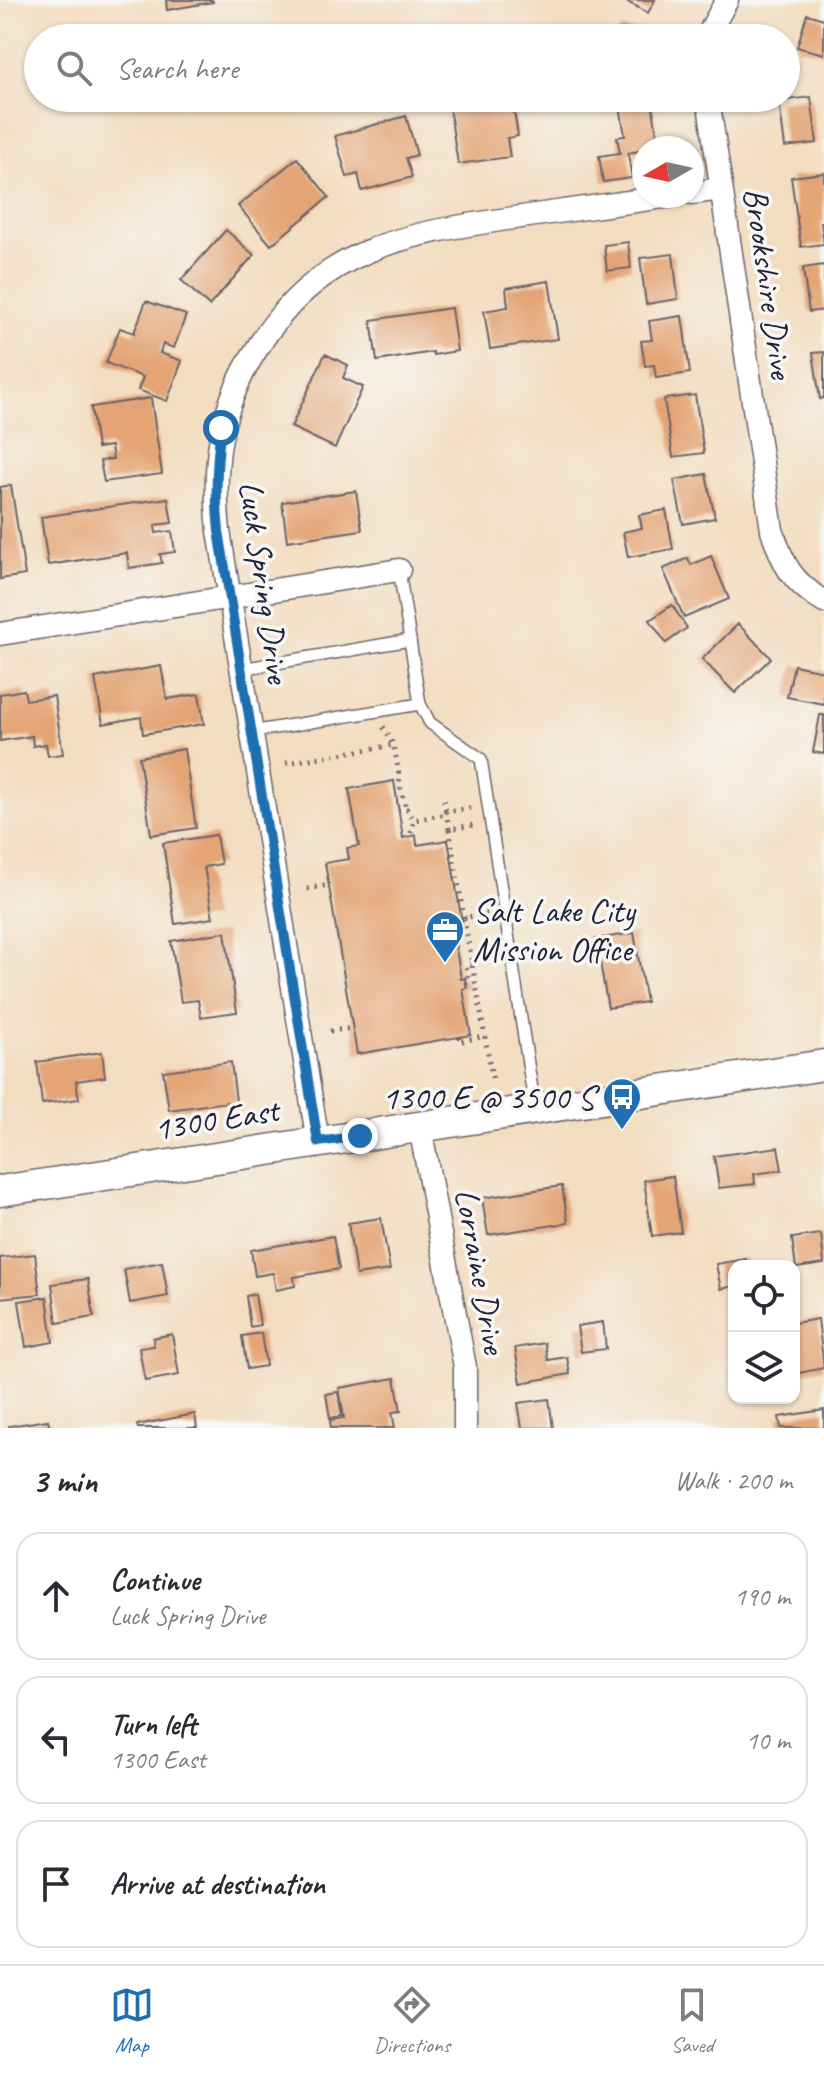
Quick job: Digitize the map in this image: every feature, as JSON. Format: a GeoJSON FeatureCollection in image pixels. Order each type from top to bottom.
{"type":"FeatureCollection","features":[{"type":"Feature","properties":{"kind":"main road","name":"1300 East"},"geometry":{"type":"LineString","coordinates":[[0,1191],[824,1065]]}},
{"type":"Feature","properties":{"kind":"street"},"geometry":{"type":"LineString","coordinates":[[714,24],[727,0]]}},
{"type":"Feature","properties":{"kind":"street","name":"Brookshire Drive"},"geometry":{"type":"LineString","coordinates":[[710,112],[772,530],[781,559],[793,578],[824,602]]}},
{"type":"Feature","properties":{"kind":"street"},"geometry":{"type":"LineString","coordinates":[[704,191],[721,189]]}},
{"type":"Feature","properties":{"kind":"street","name":"Luck Spring Drive"},"geometry":{"type":"LineString","coordinates":[[318,1142],[215,496],[221,428],[245,367],[265,335],[314,282],[343,262],[373,247],[441,229],[632,202]]}},
{"type":"Feature","properties":{"kind":"street"},"geometry":{"type":"LineString","coordinates":[[0,634],[399,570]]}},
{"type":"Feature","properties":{"kind":"street","name":"Lorraine Drive"},"geometry":{"type":"LineString","coordinates":[[420,1127],[465,1367],[465,1428]]}},
{"type":"Feature","properties":{"kind":"lane"},"geometry":{"type":"LineString","coordinates":[[399,570],[420,704],[430,723],[481,759],[535,1109]]}},
{"type":"Feature","properties":{"kind":"lane"},"geometry":{"type":"LineString","coordinates":[[241,669],[410,640]]}},
{"type":"Feature","properties":{"kind":"lane"},"geometry":{"type":"LineString","coordinates":[[251,732],[420,704]]}},
{"type":"Feature","properties":{"kind":"path"},"geometry":{"type":"LineString","coordinates":[[381,725],[393,738],[400,793],[414,820],[411,833]]}},
{"type":"Feature","properties":{"kind":"path"},"geometry":{"type":"LineString","coordinates":[[286,763],[393,745]]}},
{"type":"Feature","properties":{"kind":"path"},"geometry":{"type":"LineString","coordinates":[[444,800],[493,1082]]}},
{"type":"Feature","properties":{"kind":"path"},"geometry":{"type":"LineString","coordinates":[[414,820],[470,808]]}},
{"type":"Feature","properties":{"kind":"path"},"geometry":{"type":"LineString","coordinates":[[398,810],[407,809]]}},
{"type":"Feature","properties":{"kind":"path"},"geometry":{"type":"LineString","coordinates":[[449,829],[473,825]]}},
{"type":"Feature","properties":{"kind":"path"},"geometry":{"type":"LineString","coordinates":[[307,889],[329,885]]}},
{"type":"Feature","properties":{"kind":"path"},"geometry":{"type":"LineString","coordinates":[[464,918],[487,913]]}},
{"type":"Feature","properties":{"kind":"path"},"geometry":{"type":"LineString","coordinates":[[466,983],[469,982],[466,965],[472,964]]}},
{"type":"Feature","properties":{"kind":"path"},"geometry":{"type":"LineString","coordinates":[[330,1031],[353,1028]]}},
{"type":"Feature","properties":{"kind":"path"},"geometry":{"type":"LineString","coordinates":[[459,1037],[459,1042],[485,1036]]}},
{"type":"Feature","properties":{"kind":"building"},"geometry":{"type":"Polygon","coordinates":[[[166,0],[212,0],[213,2],[167,10],[166,0]]]}},
{"type":"Feature","properties":{"kind":"building"},"geometry":{"type":"Polygon","coordinates":[[[624,0],[655,0],[648,13],[624,0]]]}},
{"type":"Feature","properties":{"kind":"building"},"geometry":{"type":"Polygon","coordinates":[[[807,14],[824,19],[824,54],[800,48],[807,14]]]}},
{"type":"Feature","properties":{"kind":"building"},"geometry":{"type":"Polygon","coordinates":[[[811,97],[817,143],[785,147],[780,112],[800,112],[800,98],[811,97]]]}},
{"type":"Feature","properties":{"kind":"building"},"geometry":{"type":"Polygon","coordinates":[[[450,112],[514,112],[518,136],[507,138],[510,157],[458,164],[450,112]]]}},
{"type":"Feature","properties":{"kind":"building"},"geometry":{"type":"Polygon","coordinates":[[[621,112],[654,112],[657,136],[632,136],[632,152],[628,153],[632,178],[603,182],[599,156],[620,153],[617,137],[625,136],[621,112]]]}},
{"type":"Feature","properties":{"kind":"building"},"geometry":{"type":"Polygon","coordinates":[[[406,116],[417,155],[406,158],[412,177],[362,191],[358,174],[347,177],[335,136],[406,116]]]}},
{"type":"Feature","properties":{"kind":"building"},"geometry":{"type":"Polygon","coordinates":[[[297,158],[329,197],[271,245],[238,206],[297,158]]]}},
{"type":"Feature","properties":{"kind":"building"},"geometry":{"type":"Polygon","coordinates":[[[824,173],[824,222],[821,222],[824,244],[801,247],[791,177],[824,173]]]}},
{"type":"Feature","properties":{"kind":"building"},"geometry":{"type":"Polygon","coordinates":[[[226,230],[254,255],[209,306],[181,280],[226,230]]]}},
{"type":"Feature","properties":{"kind":"building"},"geometry":{"type":"Polygon","coordinates":[[[628,242],[631,268],[607,271],[604,245],[628,242]]]}},
{"type":"Feature","properties":{"kind":"building"},"geometry":{"type":"Polygon","coordinates":[[[673,254],[678,299],[646,304],[640,258],[673,254]]]}},
{"type":"Feature","properties":{"kind":"building"},"geometry":{"type":"Polygon","coordinates":[[[824,265],[824,310],[809,312],[803,268],[824,265]]]}},
{"type":"Feature","properties":{"kind":"building"},"geometry":{"type":"Polygon","coordinates":[[[549,281],[558,339],[490,349],[484,311],[508,307],[506,288],[549,281]]]}},
{"type":"Feature","properties":{"kind":"building"},"geometry":{"type":"Polygon","coordinates":[[[146,301],[186,315],[174,348],[163,344],[160,353],[182,361],[167,401],[138,390],[143,377],[106,363],[120,328],[134,333],[146,301]]]}},
{"type":"Feature","properties":{"kind":"building"},"geometry":{"type":"Polygon","coordinates":[[[451,308],[457,351],[377,361],[371,320],[451,308]]]}},
{"type":"Feature","properties":{"kind":"building"},"geometry":{"type":"Polygon","coordinates":[[[682,316],[690,373],[656,378],[654,365],[645,366],[641,341],[652,340],[649,321],[682,316]]]}},
{"type":"Feature","properties":{"kind":"building"},"geometry":{"type":"Polygon","coordinates":[[[824,352],[824,398],[820,399],[813,353],[824,352]]]}},
{"type":"Feature","properties":{"kind":"building"},"geometry":{"type":"Polygon","coordinates":[[[325,354],[348,365],[343,378],[363,387],[335,448],[291,427],[325,354]]]}},
{"type":"Feature","properties":{"kind":"building"},"geometry":{"type":"Polygon","coordinates":[[[695,395],[704,453],[673,457],[664,399],[695,395]]]}},
{"type":"Feature","properties":{"kind":"building"},"geometry":{"type":"Polygon","coordinates":[[[151,398],[162,474],[104,482],[100,461],[113,459],[111,446],[97,448],[91,407],[151,398]]]}},
{"type":"Feature","properties":{"kind":"building"},"geometry":{"type":"Polygon","coordinates":[[[706,474],[715,518],[683,524],[674,480],[706,474]]]}},
{"type":"Feature","properties":{"kind":"building"},"geometry":{"type":"Polygon","coordinates":[[[11,485],[25,575],[0,579],[0,487],[11,485]]]}},
{"type":"Feature","properties":{"kind":"building"},"geometry":{"type":"Polygon","coordinates":[[[356,491],[362,530],[287,541],[282,502],[356,491]]]}},
{"type":"Feature","properties":{"kind":"building"},"geometry":{"type":"Polygon","coordinates":[[[168,498],[172,523],[155,525],[156,533],[172,531],[175,552],[160,554],[162,563],[129,568],[127,553],[48,565],[41,517],[168,498]]]}},
{"type":"Feature","properties":{"kind":"building"},"geometry":{"type":"Polygon","coordinates":[[[666,510],[673,549],[628,557],[623,532],[642,528],[639,515],[666,510]]]}},
{"type":"Feature","properties":{"kind":"building"},"geometry":{"type":"Polygon","coordinates":[[[711,556],[729,599],[684,618],[663,569],[688,558],[691,565],[711,556]]]}},
{"type":"Feature","properties":{"kind":"building"},"geometry":{"type":"Polygon","coordinates":[[[672,605],[687,628],[666,643],[650,620],[672,605]]]}},
{"type":"Feature","properties":{"kind":"building"},"geometry":{"type":"Polygon","coordinates":[[[738,624],[771,658],[735,693],[702,659],[738,624]]]}},
{"type":"Feature","properties":{"kind":"building"},"geometry":{"type":"Polygon","coordinates":[[[794,665],[824,671],[824,704],[787,697],[794,665]]]}},
{"type":"Feature","properties":{"kind":"building"},"geometry":{"type":"Polygon","coordinates":[[[161,666],[167,699],[199,694],[204,724],[143,734],[141,717],[103,724],[95,678],[161,666]]]}},
{"type":"Feature","properties":{"kind":"building"},"geometry":{"type":"Polygon","coordinates":[[[24,690],[26,700],[54,696],[63,754],[48,756],[46,744],[33,746],[32,736],[0,741],[0,694],[24,690]]]}},
{"type":"Feature","properties":{"kind":"building"},"geometry":{"type":"Polygon","coordinates":[[[820,715],[824,715],[824,754],[813,752],[820,715]]]}},
{"type":"Feature","properties":{"kind":"building"},"geometry":{"type":"Polygon","coordinates":[[[184,749],[196,828],[151,835],[139,757],[184,749]]]}},
{"type":"Feature","properties":{"kind":"building"},"geometry":{"type":"Polygon","coordinates":[[[394,781],[403,838],[416,835],[417,845],[448,840],[462,922],[452,924],[461,979],[465,978],[467,988],[463,989],[471,1035],[357,1054],[325,863],[349,859],[347,848],[359,846],[349,789],[394,781]]]}},
{"type":"Feature","properties":{"kind":"building"},"geometry":{"type":"Polygon","coordinates":[[[216,835],[221,864],[204,867],[213,918],[175,924],[163,843],[216,835]]]}},
{"type":"Feature","properties":{"kind":"building"},"geometry":{"type":"Polygon","coordinates":[[[225,932],[237,1012],[201,1017],[198,1000],[181,1002],[171,941],[225,932]]]}},
{"type":"Feature","properties":{"kind":"building"},"geometry":{"type":"Polygon","coordinates":[[[634,933],[646,1002],[608,1008],[596,939],[634,933]]]}},
{"type":"Feature","properties":{"kind":"building"},"geometry":{"type":"Polygon","coordinates":[[[102,1052],[105,1077],[76,1081],[79,1099],[42,1104],[37,1062],[102,1052]]]}},
{"type":"Feature","properties":{"kind":"building"},"geometry":{"type":"Polygon","coordinates":[[[231,1062],[236,1101],[169,1110],[163,1071],[231,1062]]]}},
{"type":"Feature","properties":{"kind":"building"},"geometry":{"type":"Polygon","coordinates":[[[778,1147],[782,1170],[754,1174],[755,1184],[719,1188],[714,1156],[778,1147]]]}},
{"type":"Feature","properties":{"kind":"building"},"geometry":{"type":"Polygon","coordinates":[[[673,1176],[681,1232],[652,1236],[644,1180],[673,1176]]]}},
{"type":"Feature","properties":{"kind":"building"},"geometry":{"type":"Polygon","coordinates":[[[562,1186],[568,1223],[488,1235],[482,1198],[562,1186]]]}},
{"type":"Feature","properties":{"kind":"building"},"geometry":{"type":"Polygon","coordinates":[[[381,1218],[390,1270],[356,1275],[348,1223],[381,1218]]]}},
{"type":"Feature","properties":{"kind":"building"},"geometry":{"type":"Polygon","coordinates":[[[821,1234],[824,1264],[800,1267],[800,1260],[795,1260],[792,1238],[821,1234]]]}},
{"type":"Feature","properties":{"kind":"building"},"geometry":{"type":"Polygon","coordinates":[[[333,1236],[339,1269],[294,1277],[295,1286],[276,1290],[273,1273],[255,1276],[251,1250],[333,1236]]]}},
{"type":"Feature","properties":{"kind":"building"},"geometry":{"type":"Polygon","coordinates":[[[35,1254],[40,1294],[0,1298],[0,1258],[35,1254]]]}},
{"type":"Feature","properties":{"kind":"building"},"geometry":{"type":"Polygon","coordinates":[[[162,1262],[168,1296],[130,1303],[124,1269],[162,1262]]]}},
{"type":"Feature","properties":{"kind":"building"},"geometry":{"type":"Polygon","coordinates":[[[728,1262],[728,1287],[721,1289],[716,1264],[728,1262]]]}},
{"type":"Feature","properties":{"kind":"building"},"geometry":{"type":"Polygon","coordinates":[[[88,1279],[94,1317],[57,1323],[52,1284],[88,1279]]]}},
{"type":"Feature","properties":{"kind":"building"},"geometry":{"type":"Polygon","coordinates":[[[255,1294],[260,1325],[250,1327],[246,1296],[255,1294]]]}},
{"type":"Feature","properties":{"kind":"building"},"geometry":{"type":"Polygon","coordinates":[[[47,1297],[53,1342],[26,1347],[19,1301],[47,1297]]]}},
{"type":"Feature","properties":{"kind":"building"},"geometry":{"type":"Polygon","coordinates":[[[818,1319],[824,1368],[800,1373],[800,1322],[818,1319]]]}},
{"type":"Feature","properties":{"kind":"building"},"geometry":{"type":"Polygon","coordinates":[[[603,1322],[606,1349],[581,1352],[577,1326],[603,1322]]]}},
{"type":"Feature","properties":{"kind":"building"},"geometry":{"type":"Polygon","coordinates":[[[261,1333],[266,1366],[247,1369],[242,1336],[261,1333]]]}},
{"type":"Feature","properties":{"kind":"building"},"geometry":{"type":"Polygon","coordinates":[[[172,1334],[179,1375],[145,1381],[139,1348],[154,1346],[153,1338],[172,1334]]]}},
{"type":"Feature","properties":{"kind":"building"},"geometry":{"type":"Polygon","coordinates":[[[545,1343],[548,1360],[567,1357],[570,1374],[521,1383],[515,1348],[545,1343]]]}},
{"type":"Feature","properties":{"kind":"building"},"geometry":{"type":"Polygon","coordinates":[[[395,1378],[401,1411],[392,1412],[395,1428],[331,1428],[330,1420],[344,1418],[339,1388],[395,1378]]]}},
{"type":"Feature","properties":{"kind":"building"},"geometry":{"type":"Polygon","coordinates":[[[338,1392],[342,1416],[330,1418],[326,1394],[338,1392]]]}},
{"type":"Feature","properties":{"kind":"building"},"geometry":{"type":"Polygon","coordinates":[[[549,1399],[553,1428],[522,1428],[518,1403],[549,1399]]]}},
{"type":"Feature","properties":{"kind":"building"},"geometry":{"type":"Polygon","coordinates":[[[824,1410],[824,1428],[781,1428],[779,1417],[824,1410]]]}},
{"type":"Feature","properties":{"kind":"building"},"geometry":{"type":"Polygon","coordinates":[[[195,1414],[197,1428],[138,1428],[137,1425],[195,1414]]]}},
{"type":"Feature","properties":{"kind":"building"},"geometry":{"type":"Polygon","coordinates":[[[48,1420],[50,1428],[9,1428],[9,1426],[48,1420]]]}},
{"type":"Feature","properties":{"kind":"place","name":"Salt Lake City Mission Office"},"geometry":{"type":"Point","coordinates":[445,964]}},
{"type":"Feature","properties":{"kind":"place","name":"1300 E @ 3500 S"},"geometry":{"type":"Point","coordinates":[622,1131]}},
{"type":"Feature","properties":{"kind":"route"},"geometry":{"type":"LineString","coordinates":[[221,428],[215,496],[219,531],[318,1142],[360,1136]]}}]}
